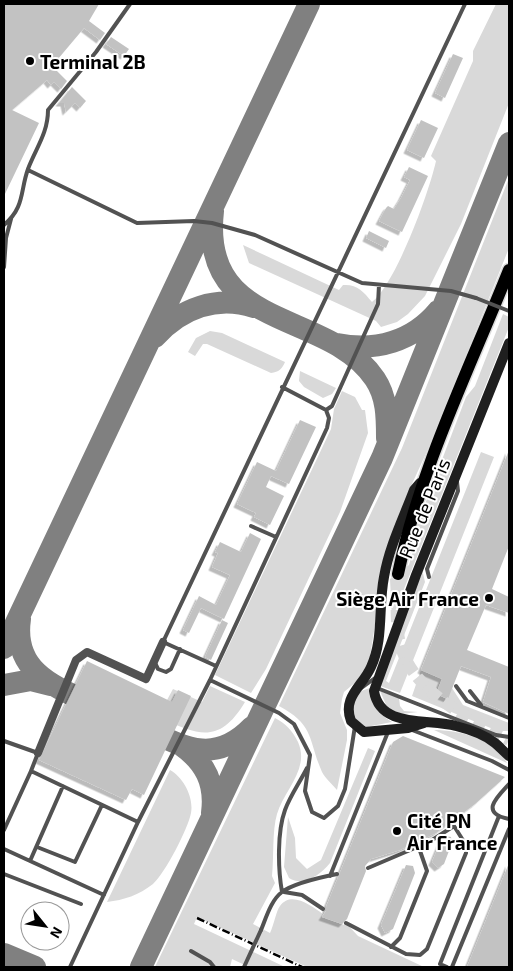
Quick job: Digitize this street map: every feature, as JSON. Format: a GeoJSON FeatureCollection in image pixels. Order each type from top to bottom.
{"type":"FeatureCollection","features":[{"type":"Feature","properties":{"kind":"main road"},"geometry":{"type":"LineString","coordinates":[[398,574],[404,543],[425,476],[509,270]]}},
{"type":"Feature","properties":{"kind":"street","name":"Rue de Paris"},"geometry":{"type":"LineString","coordinates":[[375,687],[509,343]]}},
{"type":"Feature","properties":{"kind":"street"},"geometry":{"type":"LineString","coordinates":[[424,723],[389,731],[364,732],[351,721],[348,706],[354,692],[371,667],[379,640],[384,577],[393,543],[414,490],[425,476]]}},
{"type":"Feature","properties":{"kind":"street"},"geometry":{"type":"LineString","coordinates":[[38,753],[76,660],[87,652],[146,679],[163,642]]}},
{"type":"Feature","properties":{"kind":"street"},"geometry":{"type":"LineString","coordinates":[[375,687],[376,700],[390,715],[424,723],[456,726],[491,740],[509,756]]}},
{"type":"Feature","properties":{"kind":"lane"},"geometry":{"type":"LineString","coordinates":[[4,267],[6,238],[11,219],[19,207],[28,170],[48,125],[48,110],[96,52],[130,4]]}},
{"type":"Feature","properties":{"kind":"lane"},"geometry":{"type":"LineString","coordinates":[[216,666],[163,642],[282,387],[465,4]]}},
{"type":"Feature","properties":{"kind":"lane"},"geometry":{"type":"LineString","coordinates":[[28,170],[137,223],[206,221],[232,227],[255,234],[336,273],[362,283],[451,291],[476,298],[509,311]]}},
{"type":"Feature","properties":{"kind":"lane"},"geometry":{"type":"LineString","coordinates":[[4,224],[11,219]]}},
{"type":"Feature","properties":{"kind":"lane"},"geometry":{"type":"LineString","coordinates":[[326,410],[332,406],[378,304],[379,285]]}},
{"type":"Feature","properties":{"kind":"lane"},"geometry":{"type":"LineString","coordinates":[[70,967],[138,822],[210,680],[327,428],[329,418],[326,410],[282,387]]}},
{"type":"Feature","properties":{"kind":"lane"},"geometry":{"type":"LineString","coordinates":[[428,578],[427,569],[458,491],[456,475]]}},
{"type":"Feature","properties":{"kind":"lane"},"geometry":{"type":"LineString","coordinates":[[251,526],[276,537]]}},
{"type":"Feature","properties":{"kind":"lane"},"geometry":{"type":"LineString","coordinates":[[154,661],[158,669],[166,672],[171,669],[180,649]]}},
{"type":"Feature","properties":{"kind":"lane"},"geometry":{"type":"LineString","coordinates":[[354,692],[366,686],[379,673]]}},
{"type":"Feature","properties":{"kind":"lane"},"geometry":{"type":"LineString","coordinates":[[210,680],[287,718],[301,735],[310,755],[305,791],[312,812],[324,818],[338,806],[344,789],[355,726]]}},
{"type":"Feature","properties":{"kind":"lane"},"geometry":{"type":"LineString","coordinates":[[456,686],[467,701],[509,718]]}},
{"type":"Feature","properties":{"kind":"lane"},"geometry":{"type":"LineString","coordinates":[[375,687],[496,735],[509,737]]}},
{"type":"Feature","properties":{"kind":"lane"},"geometry":{"type":"LineString","coordinates":[[470,691],[482,707]]}},
{"type":"Feature","properties":{"kind":"lane"},"geometry":{"type":"LineString","coordinates":[[408,728],[492,761],[509,770]]}},
{"type":"Feature","properties":{"kind":"lane"},"geometry":{"type":"LineString","coordinates":[[330,876],[389,731]]}},
{"type":"Feature","properties":{"kind":"lane"},"geometry":{"type":"LineString","coordinates":[[4,741],[38,753],[4,830]]}},
{"type":"Feature","properties":{"kind":"lane"},"geometry":{"type":"LineString","coordinates":[[282,892],[279,873],[282,819],[285,808],[309,764]]}},
{"type":"Feature","properties":{"kind":"lane"},"geometry":{"type":"LineString","coordinates":[[31,771],[138,822]]}},
{"type":"Feature","properties":{"kind":"lane"},"geometry":{"type":"LineString","coordinates":[[509,784],[492,801],[492,807],[499,816],[509,819]]}},
{"type":"Feature","properties":{"kind":"lane"},"geometry":{"type":"LineString","coordinates":[[30,861],[63,786]]}},
{"type":"Feature","properties":{"kind":"lane"},"geometry":{"type":"LineString","coordinates":[[37,847],[75,862],[102,805]]}},
{"type":"Feature","properties":{"kind":"lane"},"geometry":{"type":"LineString","coordinates":[[448,967],[440,964],[499,816]]}},
{"type":"Feature","properties":{"kind":"lane"},"geometry":{"type":"LineString","coordinates":[[346,923],[414,956],[420,955],[427,949],[466,852],[466,845],[454,826],[419,848],[368,868]]}},
{"type":"Feature","properties":{"kind":"lane"},"geometry":{"type":"LineString","coordinates":[[452,967],[509,829]]}},
{"type":"Feature","properties":{"kind":"lane"},"geometry":{"type":"LineString","coordinates":[[392,946],[400,938],[427,871],[419,848]]}},
{"type":"Feature","properties":{"kind":"lane"},"geometry":{"type":"LineString","coordinates":[[4,849],[104,895]]}},
{"type":"Feature","properties":{"kind":"lane"},"geometry":{"type":"LineString","coordinates":[[4,874],[81,904]]}},
{"type":"Feature","properties":{"kind":"lane"},"geometry":{"type":"LineString","coordinates":[[243,967],[275,900],[282,892],[337,874]]}},
{"type":"Feature","properties":{"kind":"lane"},"geometry":{"type":"LineString","coordinates":[[282,892],[302,895],[323,909]]}},
{"type":"Feature","properties":{"kind":"lane"},"geometry":{"type":"LineString","coordinates":[[191,951],[210,962],[214,967]]}},
{"type":"Feature","properties":{"kind":"shaded area"},"geometry":{"type":"Polygon","coordinates":[[[496,4],[509,4],[509,103],[461,224],[425,296],[408,314],[397,322],[381,327],[376,321],[249,263],[243,245],[339,290],[343,285],[356,287],[372,302],[391,276],[419,215],[436,161],[431,156],[473,61],[473,51],[496,4]]]}},
{"type":"Feature","properties":{"kind":"shaded area"},"geometry":{"type":"Polygon","coordinates":[[[509,178],[509,248],[463,363],[454,392],[412,484],[387,548],[369,663],[357,681],[344,692],[342,699],[340,713],[347,730],[347,740],[337,790],[322,772],[305,727],[291,713],[279,706],[402,448],[509,178]]]}},
{"type":"Feature","properties":{"kind":"shaded area"},"geometry":{"type":"Polygon","coordinates":[[[503,314],[509,317],[509,327],[392,619],[390,579],[409,565],[420,527],[417,525],[466,397],[475,386],[503,314]]]}},
{"type":"Feature","properties":{"kind":"shaded area"},"geometry":{"type":"Polygon","coordinates":[[[210,331],[222,333],[285,362],[283,367],[271,373],[207,344],[203,344],[195,356],[188,352],[196,338],[210,331]]]}},
{"type":"Feature","properties":{"kind":"shaded area"},"geometry":{"type":"Polygon","coordinates":[[[300,371],[336,388],[332,394],[323,398],[304,387],[299,381],[300,371]]]}},
{"type":"Feature","properties":{"kind":"shaded area"},"geometry":{"type":"Polygon","coordinates":[[[342,391],[355,397],[362,410],[365,410],[368,433],[340,512],[266,669],[251,693],[215,675],[331,429],[334,409],[342,391]]]}},
{"type":"Feature","properties":{"kind":"shaded area"},"geometry":{"type":"Polygon","coordinates":[[[481,452],[494,457],[400,693],[380,686],[422,569],[425,582],[386,681],[389,683],[481,452]]]}},
{"type":"Feature","properties":{"kind":"shaded area"},"geometry":{"type":"Polygon","coordinates":[[[421,670],[442,679],[436,694],[447,699],[452,688],[463,705],[509,723],[509,731],[498,731],[412,696],[421,670]]]}},
{"type":"Feature","properties":{"kind":"shaded area"},"geometry":{"type":"Polygon","coordinates":[[[210,686],[245,702],[236,715],[219,730],[199,732],[188,730],[163,719],[161,711],[173,689],[202,702],[210,686]]]}},
{"type":"Feature","properties":{"kind":"shaded area"},"geometry":{"type":"Polygon","coordinates":[[[370,688],[377,708],[392,722],[366,727],[353,717],[352,702],[361,691],[370,688]]]}},
{"type":"Feature","properties":{"kind":"shaded area"},"geometry":{"type":"Polygon","coordinates":[[[380,691],[399,698],[400,706],[404,711],[418,712],[401,714],[387,707],[380,691]]]}},
{"type":"Feature","properties":{"kind":"shaded area"},"geometry":{"type":"Polygon","coordinates":[[[275,718],[288,728],[296,738],[301,752],[301,761],[295,779],[280,805],[275,821],[272,876],[275,883],[253,924],[270,933],[277,911],[285,901],[302,901],[323,914],[322,917],[344,925],[346,923],[358,936],[424,967],[307,967],[197,917],[194,924],[285,967],[249,967],[232,959],[230,967],[155,967],[275,718]]]}},
{"type":"Feature","properties":{"kind":"shaded area"},"geometry":{"type":"Polygon","coordinates":[[[434,730],[465,734],[485,742],[494,748],[507,763],[434,730]]]}},
{"type":"Feature","properties":{"kind":"shaded area"},"geometry":{"type":"Polygon","coordinates":[[[368,748],[375,751],[330,863],[317,875],[306,880],[300,881],[289,878],[284,867],[288,817],[295,838],[296,858],[307,869],[321,860],[368,748]]]}},
{"type":"Feature","properties":{"kind":"shaded area"},"geometry":{"type":"Polygon","coordinates":[[[170,770],[183,782],[191,801],[191,813],[181,840],[164,871],[153,884],[131,896],[107,902],[170,770]]]}},
{"type":"Feature","properties":{"kind":"building","name":"Terminal 2B"},"geometry":{"type":"Polygon","coordinates":[[[4,4],[99,4],[89,21],[105,33],[100,40],[84,28],[52,66],[67,81],[61,89],[54,82],[51,85],[47,80],[12,110],[39,123],[4,196],[4,4]]]}},
{"type":"Feature","properties":{"kind":"building"},"geometry":{"type":"Polygon","coordinates":[[[111,37],[129,49],[124,56],[106,44],[111,37]]]}},
{"type":"Feature","properties":{"kind":"building"},"geometry":{"type":"Polygon","coordinates":[[[453,54],[463,58],[445,98],[435,93],[453,54]]]}},
{"type":"Feature","properties":{"kind":"building"},"geometry":{"type":"Polygon","coordinates":[[[72,87],[86,101],[80,108],[75,103],[66,112],[64,103],[59,103],[72,87]]]}},
{"type":"Feature","properties":{"kind":"building"},"geometry":{"type":"Polygon","coordinates":[[[421,120],[438,128],[424,158],[407,150],[421,120]]]}},
{"type":"Feature","properties":{"kind":"building"},"geometry":{"type":"Polygon","coordinates":[[[409,167],[428,176],[402,232],[379,221],[386,208],[388,206],[394,209],[401,198],[410,180],[404,177],[409,167]]]}},
{"type":"Feature","properties":{"kind":"building"},"geometry":{"type":"Polygon","coordinates":[[[369,231],[389,241],[386,248],[366,238],[369,231]]]}},
{"type":"Feature","properties":{"kind":"building"},"geometry":{"type":"Polygon","coordinates":[[[300,420],[316,427],[289,484],[271,476],[266,487],[284,496],[270,525],[254,517],[256,513],[237,504],[257,462],[276,471],[300,420]]]}},
{"type":"Feature","properties":{"kind":"building"},"geometry":{"type":"Polygon","coordinates":[[[509,450],[509,546],[492,589],[509,597],[509,613],[486,605],[467,650],[509,667],[509,714],[483,702],[491,677],[461,666],[448,699],[436,694],[442,679],[421,670],[509,450]]]}},
{"type":"Feature","properties":{"kind":"building"},"geometry":{"type":"Polygon","coordinates":[[[250,533],[261,539],[224,619],[201,608],[189,633],[183,630],[199,596],[216,605],[230,575],[212,567],[218,553],[215,552],[220,542],[241,552],[250,533]]]}},
{"type":"Feature","properties":{"kind":"building"},"geometry":{"type":"Polygon","coordinates":[[[222,620],[228,623],[211,660],[205,657],[222,620]]]}},
{"type":"Feature","properties":{"kind":"building"},"geometry":{"type":"Polygon","coordinates":[[[87,661],[172,702],[178,690],[191,696],[144,795],[132,789],[126,800],[39,760],[87,661]]]}},
{"type":"Feature","properties":{"kind":"building","name":"Cité PN Air France"},"geometry":{"type":"Polygon","coordinates":[[[403,736],[505,777],[475,804],[436,833],[400,850],[371,859],[365,866],[366,871],[347,919],[342,924],[322,917],[393,742],[403,736]]]}},
{"type":"Feature","properties":{"kind":"building"},"geometry":{"type":"Polygon","coordinates":[[[446,836],[451,837],[452,843],[444,864],[438,868],[432,862],[442,838],[446,836]]]}},
{"type":"Feature","properties":{"kind":"building"},"geometry":{"type":"Polygon","coordinates":[[[509,863],[509,967],[467,967],[509,863]]]}},
{"type":"Feature","properties":{"kind":"building"},"geometry":{"type":"Polygon","coordinates":[[[406,865],[413,866],[415,873],[393,929],[385,933],[381,925],[406,865]]]}},
{"type":"Feature","properties":{"kind":"taxiway"},"geometry":{"type":"LineString","coordinates":[[4,648],[309,4]]}},
{"type":"Feature","properties":{"kind":"taxiway"},"geometry":{"type":"LineString","coordinates":[[141,967],[382,458],[509,143]]}},
{"type":"Feature","properties":{"kind":"taxiway"},"geometry":{"type":"LineString","coordinates":[[213,211],[214,250],[226,279],[246,299],[272,314],[328,340],[354,357],[375,379],[382,393],[386,415],[387,438]]}},
{"type":"Feature","properties":{"kind":"taxiway"},"geometry":{"type":"LineString","coordinates":[[155,337],[176,318],[200,307],[227,303],[254,307]]}},
{"type":"Feature","properties":{"kind":"taxiway"},"geometry":{"type":"LineString","coordinates":[[337,344],[366,346],[393,342],[417,330],[438,311]]}},
{"type":"Feature","properties":{"kind":"taxiway"},"geometry":{"type":"LineString","coordinates":[[20,619],[19,638],[23,653],[31,666],[54,685],[99,707]]}},
{"type":"Feature","properties":{"kind":"taxiway"},"geometry":{"type":"LineString","coordinates":[[4,685],[31,680],[51,685]]}},
{"type":"Feature","properties":{"kind":"taxiway"},"geometry":{"type":"LineString","coordinates":[[144,728],[173,742],[200,749],[212,749],[225,746],[238,739],[252,727]]}},
{"type":"Feature","properties":{"kind":"taxiway"},"geometry":{"type":"LineString","coordinates":[[181,745],[197,759],[207,774],[212,792],[212,813]]}},
{"type":"Feature","properties":{"kind":"taxiway"},"geometry":{"type":"LineString","coordinates":[[4,954],[35,967]]}},
{"type":"Feature","properties":{"kind":"tunnel"},"geometry":{"type":"LineString","coordinates":[[398,574],[397,615],[399,639],[405,657],[415,674],[442,701],[509,740]]}},
{"type":"Feature","properties":{"kind":"railway"},"geometry":{"type":"LineString","coordinates":[[197,918],[302,967]]}},
{"type":"Feature","properties":{"kind":"place","name":"Terminal 2B"},"geometry":{"type":"Point","coordinates":[30,61]}},
{"type":"Feature","properties":{"kind":"place","name":"Siège Air France"},"geometry":{"type":"Point","coordinates":[489,598]}},
{"type":"Feature","properties":{"kind":"place","name":"Cité PN Air France"},"geometry":{"type":"Point","coordinates":[397,831]}}]}
